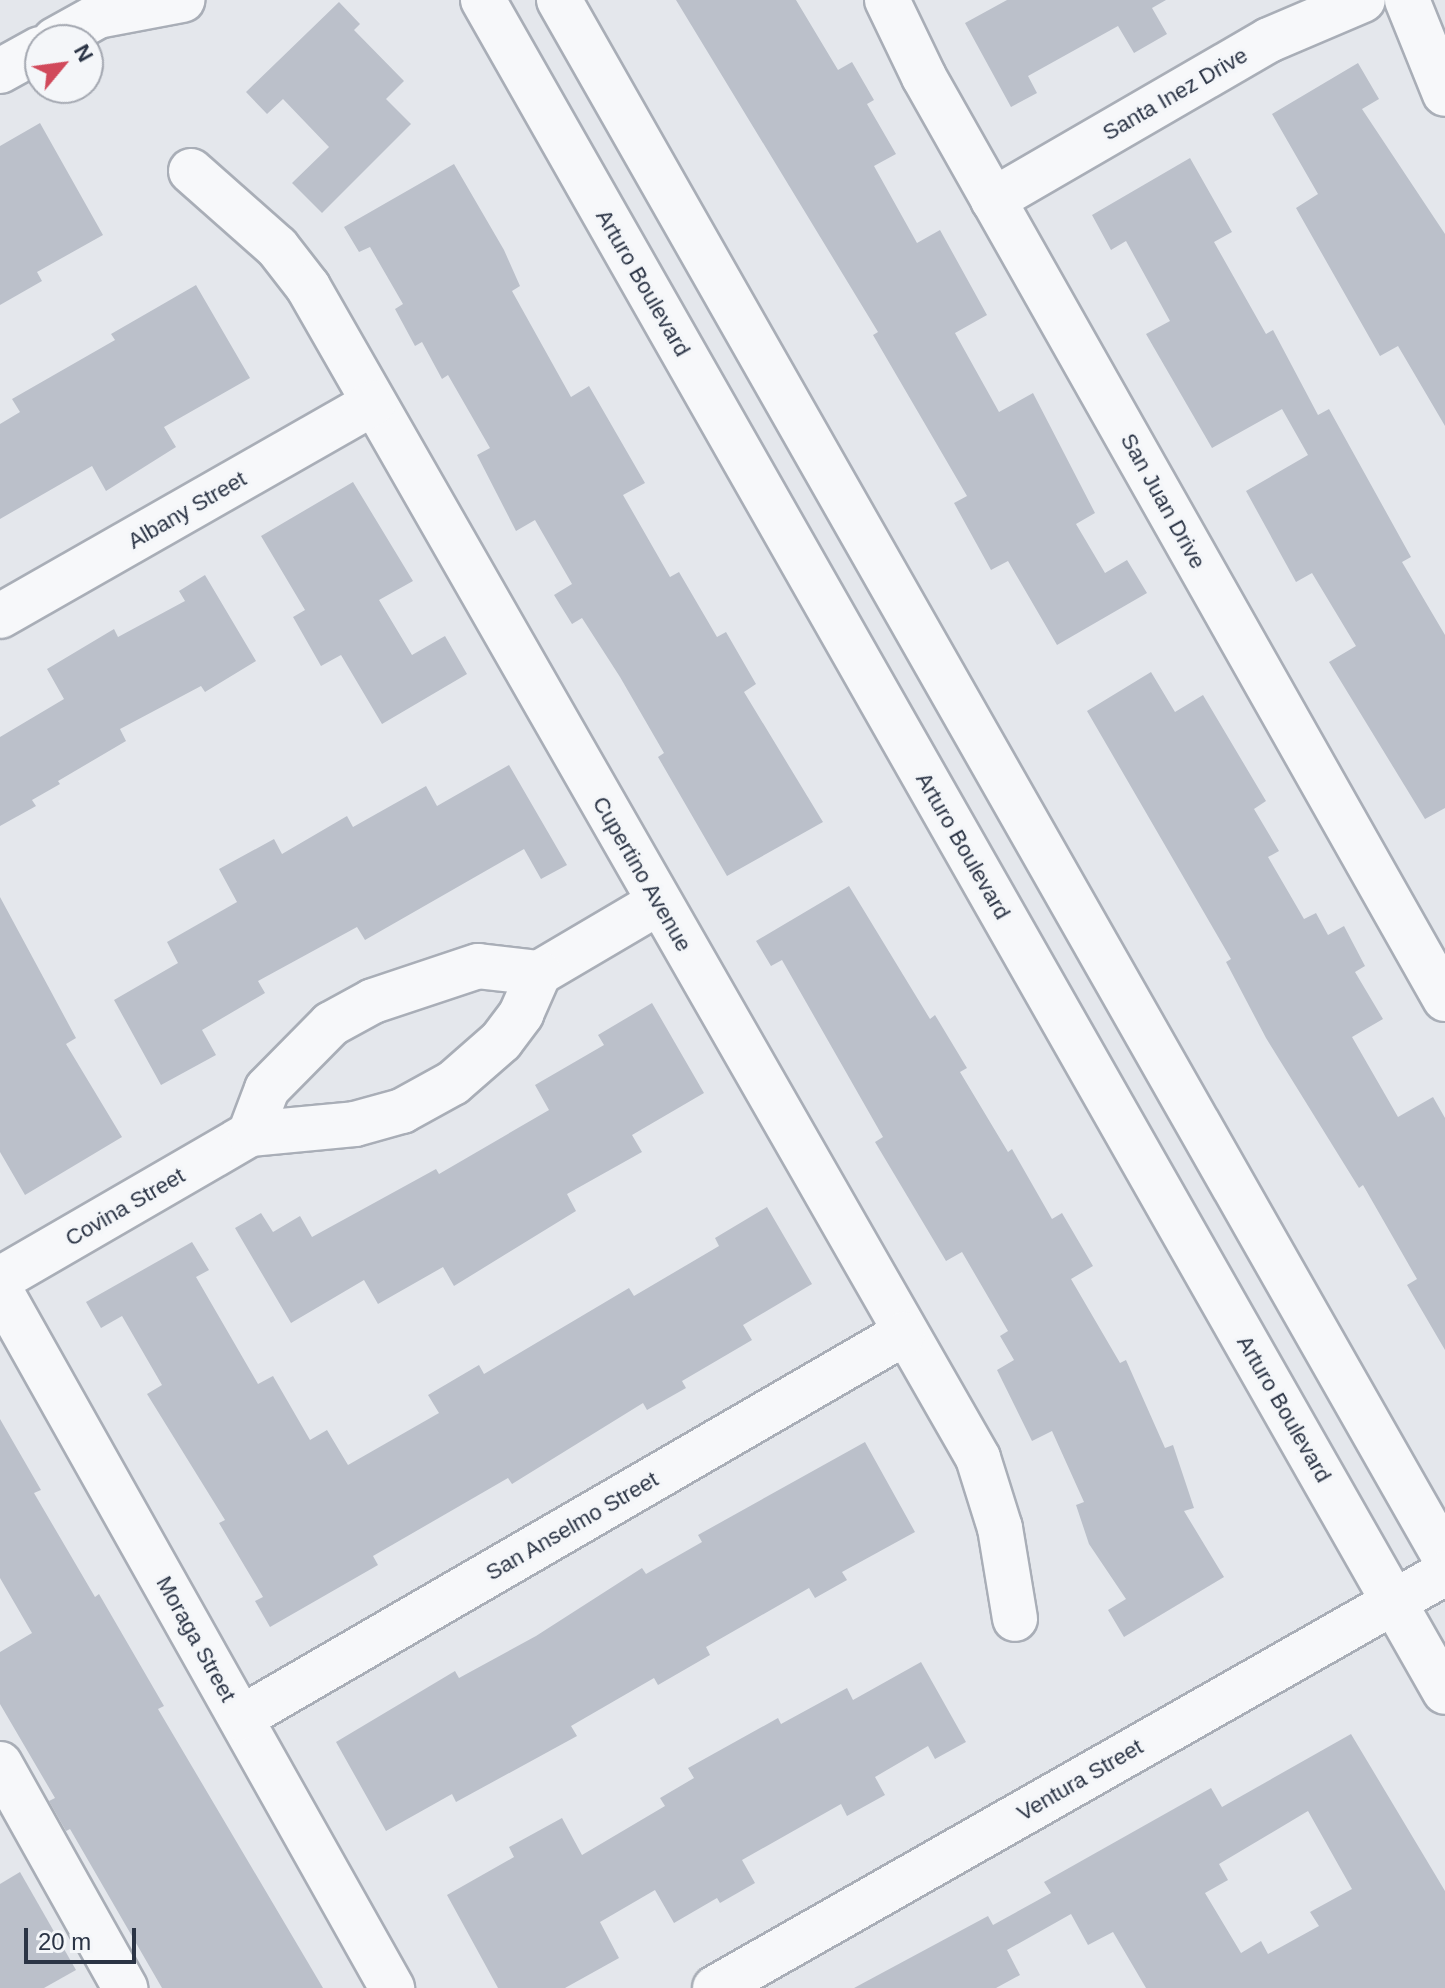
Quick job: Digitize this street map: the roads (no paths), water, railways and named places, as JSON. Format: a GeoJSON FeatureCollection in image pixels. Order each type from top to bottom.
{"type":"FeatureCollection","features":[{"type":"Feature","properties":{"kind":"street"},"geometry":{"type":"LineString","coordinates":[[80,24],[104,8],[182,0]]}},
{"type":"Feature","properties":{"kind":"street","name":"Arturo Boulevard"},"geometry":{"type":"LineString","coordinates":[[483,0],[1445,1692]]}},
{"type":"Feature","properties":{"kind":"street"},"geometry":{"type":"LineString","coordinates":[[559,0],[1445,1558]]}},
{"type":"Feature","properties":{"kind":"street","name":"San Juan Drive"},"geometry":{"type":"LineString","coordinates":[[887,0],[993,200],[1445,999]]}},
{"type":"Feature","properties":{"kind":"street","name":"Santa Inez Drive"},"geometry":{"type":"LineString","coordinates":[[993,200],[1269,40],[1363,0]]}},
{"type":"Feature","properties":{"kind":"street"},"geometry":{"type":"LineString","coordinates":[[1407,0],[1445,94]]}},
{"type":"Feature","properties":{"kind":"street"},"geometry":{"type":"LineString","coordinates":[[0,71],[24,58]]}},
{"type":"Feature","properties":{"kind":"street","name":"Cupertino Avenue"},"geometry":{"type":"LineString","coordinates":[[191,171],[277,247],[308,287],[903,1334],[978,1458],[992,1492],[1015,1619]]}},
{"type":"Feature","properties":{"kind":"street","name":"Albany Street"},"geometry":{"type":"LineString","coordinates":[[0,616],[374,403]]}},
{"type":"Feature","properties":{"kind":"street"},"geometry":{"type":"LineString","coordinates":[[250,1134],[267,1089],[345,1016],[410,987],[478,966],[539,973],[658,903]]}},
{"type":"Feature","properties":{"kind":"street","name":"Covina Street"},"geometry":{"type":"LineString","coordinates":[[0,1279],[250,1134],[355,1124],[402,1111],[453,1083],[501,1041],[521,1014],[539,973]]}},
{"type":"Feature","properties":{"kind":"street","name":"Moraga Street"},"geometry":{"type":"LineString","coordinates":[[0,1290],[392,1988]]}},
{"type":"Feature","properties":{"kind":"street","name":"San Anselmo Street"},"geometry":{"type":"LineString","coordinates":[[241,1718],[903,1334]]}},
{"type":"Feature","properties":{"kind":"street","name":"Ventura Street"},"geometry":{"type":"LineString","coordinates":[[715,1988],[1445,1573]]}},
{"type":"Feature","properties":{"kind":"street"},"geometry":{"type":"LineString","coordinates":[[0,1764],[125,1988]]}}]}
